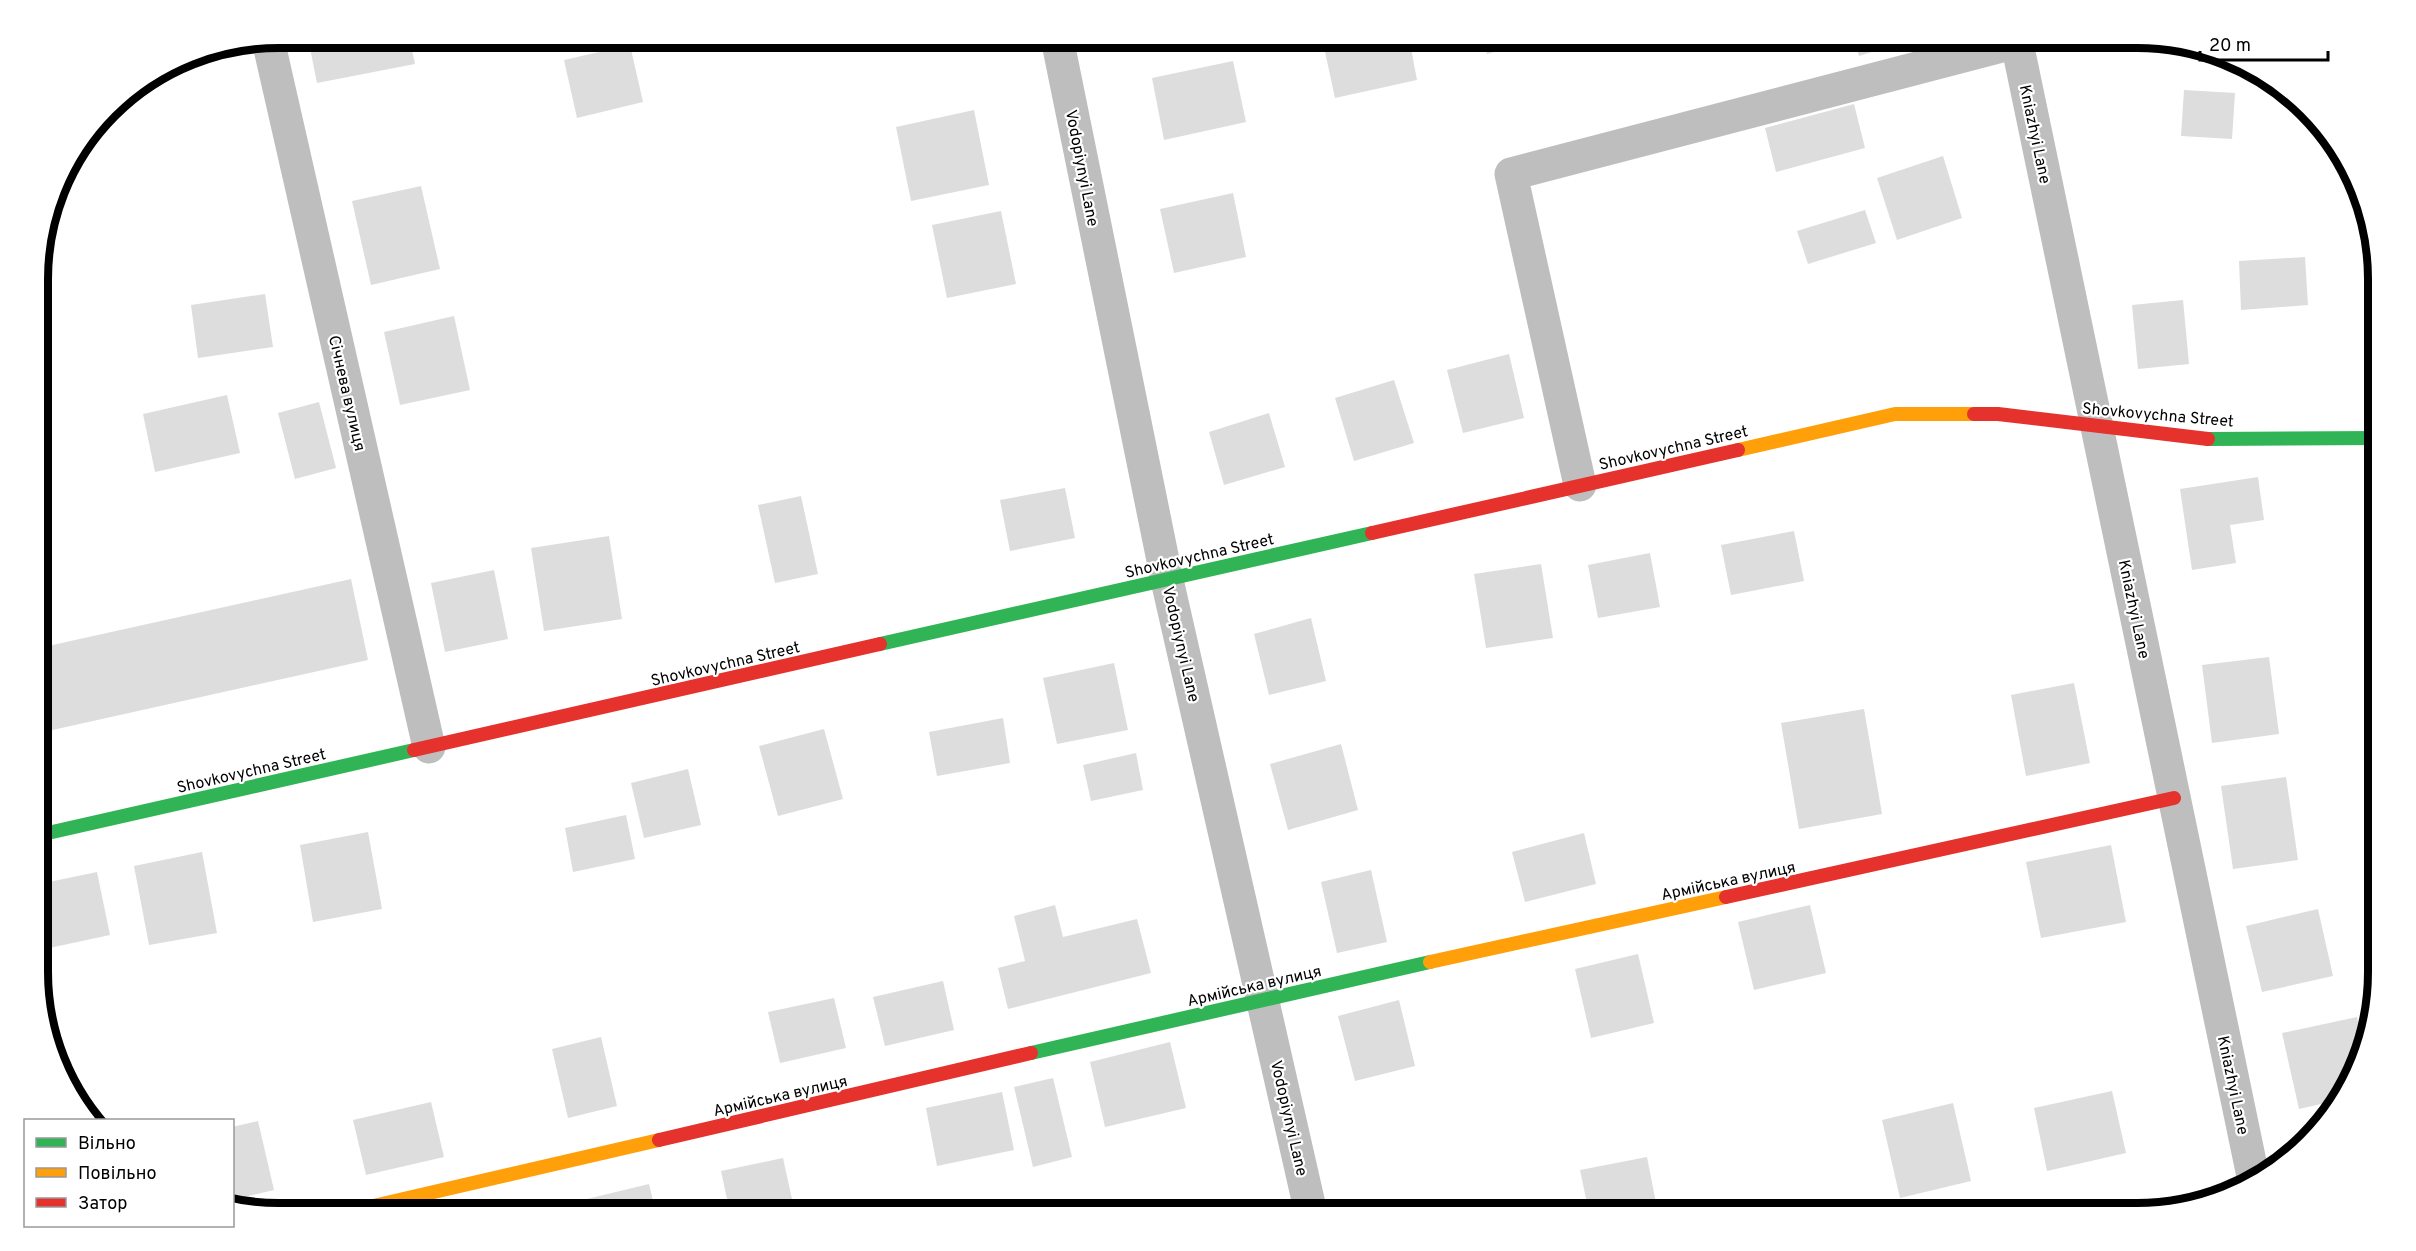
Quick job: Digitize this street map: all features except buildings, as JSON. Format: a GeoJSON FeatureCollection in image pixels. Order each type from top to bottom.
{"type":"FeatureCollection","features":[{"type":"Feature","properties":{"kind":"street","name":"Січнева вулиця"},"geometry":{"type":"LineString","coordinates":[[270,48],[429,747]]}},
{"type":"Feature","properties":{"kind":"street","name":"Vodopiynyi Lane"},"geometry":{"type":"LineString","coordinates":[[1059,48],[1167,580],[1309,1203]]}},
{"type":"Feature","properties":{"kind":"street"},"geometry":{"type":"LineString","coordinates":[[1580,485],[1511,174],[1987,48]]}},
{"type":"Feature","properties":{"kind":"street","name":"Kniazhyi Lane"},"geometry":{"type":"LineString","coordinates":[[2019,48],[2252,1172]]}},
{"type":"Feature","properties":{"kind":"street","name":"Shovkovychna Street"},"geometry":{"type":"LineString","coordinates":[[48,833],[1895,414],[1998,414],[2203,439],[2368,438]]}},
{"type":"Feature","properties":{"kind":"street","name":"Армійська вулиця"},"geometry":{"type":"LineString","coordinates":[[390,1203],[1263,999],[2174,798]]}},
{"type":"Feature","properties":{"kind":"traffic: fast"},"geometry":{"type":"LineString","coordinates":[[2208,439],[2368,438]]}},
{"type":"Feature","properties":{"kind":"traffic: fast"},"geometry":{"type":"LineString","coordinates":[[880,644],[1372,533]]}},
{"type":"Feature","properties":{"kind":"traffic: fast"},"geometry":{"type":"LineString","coordinates":[[48,833],[414,750]]}},
{"type":"Feature","properties":{"kind":"traffic: fast"},"geometry":{"type":"LineString","coordinates":[[1031,1053],[1430,962]]}},
{"type":"Feature","properties":{"kind":"traffic: slow"},"geometry":{"type":"LineString","coordinates":[[1738,450],[1895,414],[1974,414]]}},
{"type":"Feature","properties":{"kind":"traffic: slow"},"geometry":{"type":"LineString","coordinates":[[1430,962],[1726,897]]}},
{"type":"Feature","properties":{"kind":"traffic: slow"},"geometry":{"type":"LineString","coordinates":[[386,1203],[659,1140]]}},
{"type":"Feature","properties":{"kind":"traffic: jam"},"geometry":{"type":"LineString","coordinates":[[1974,414],[1998,414],[2208,439]]}},
{"type":"Feature","properties":{"kind":"traffic: jam"},"geometry":{"type":"LineString","coordinates":[[1372,533],[1738,450]]}},
{"type":"Feature","properties":{"kind":"traffic: jam"},"geometry":{"type":"LineString","coordinates":[[414,750],[880,644]]}},
{"type":"Feature","properties":{"kind":"traffic: jam"},"geometry":{"type":"LineString","coordinates":[[1726,897],[2174,798]]}},
{"type":"Feature","properties":{"kind":"traffic: jam"},"geometry":{"type":"LineString","coordinates":[[659,1140],[1031,1053]]}}]}
